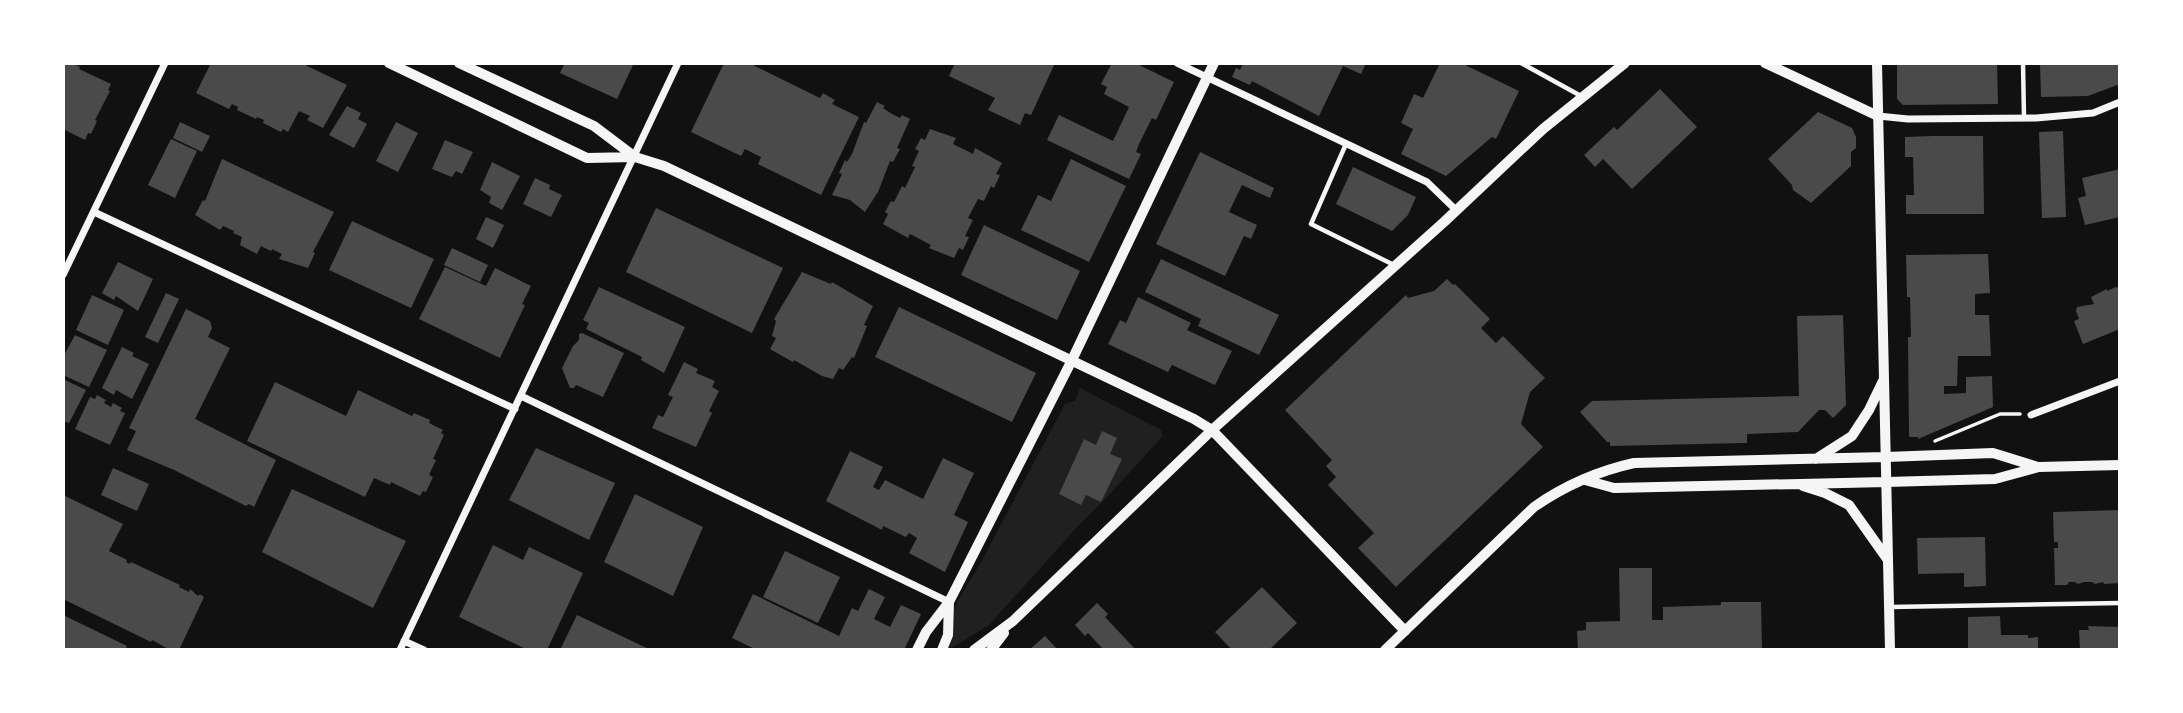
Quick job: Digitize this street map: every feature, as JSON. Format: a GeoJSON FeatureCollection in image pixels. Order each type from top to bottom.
{"type":"FeatureCollection","features":[{"type":"Feature","properties":{"kind":"main road"},"geometry":{"type":"LineString","coordinates":[[974,650],[1013,621],[1212,430],[1543,129],[1625,63]]}},
{"type":"Feature","properties":{"kind":"main road"},"geometry":{"type":"LineString","coordinates":[[1877,63],[1890,650]]}},
{"type":"Feature","properties":{"kind":"main road"},"geometry":{"type":"LineString","coordinates":[[1814,460],[1853,436],[1884,378]]}},
{"type":"Feature","properties":{"kind":"main road"},"geometry":{"type":"LineString","coordinates":[[1385,650],[1534,508],[1558,490],[1608,469],[1634,463],[1886,457]]}},
{"type":"Feature","properties":{"kind":"main road"},"geometry":{"type":"LineString","coordinates":[[1585,480],[1614,488],[1886,482]]}},
{"type":"Feature","properties":{"kind":"main road"},"geometry":{"type":"LineString","coordinates":[[1791,482],[1825,492],[1849,505],[1888,560]]}},
{"type":"Feature","properties":{"kind":"main road"},"geometry":{"type":"LineString","coordinates":[[991,650],[1013,621]]}},
{"type":"Feature","properties":{"kind":"street"},"geometry":{"type":"LineString","coordinates":[[63,275],[165,63]]}},
{"type":"Feature","properties":{"kind":"street"},"geometry":{"type":"LineString","coordinates":[[389,63],[587,158],[635,157],[664,166],[1194,419],[1212,430],[1405,631]]}},
{"type":"Feature","properties":{"kind":"street"},"geometry":{"type":"LineString","coordinates":[[459,63],[594,126],[635,157]]}},
{"type":"Feature","properties":{"kind":"street"},"geometry":{"type":"LineString","coordinates":[[400,650],[678,63]]}},
{"type":"Feature","properties":{"kind":"street"},"geometry":{"type":"LineString","coordinates":[[1177,63],[1427,182],[1457,210]]}},
{"type":"Feature","properties":{"kind":"street"},"geometry":{"type":"LineString","coordinates":[[917,650],[926,632],[949,602],[1072,360],[1214,63]]}},
{"type":"Feature","properties":{"kind":"street"},"geometry":{"type":"LineString","coordinates":[[1765,63],[1878,116],[1908,119],[2024,119],[2092,113],[2120,102]]}},
{"type":"Feature","properties":{"kind":"street"},"geometry":{"type":"LineString","coordinates":[[93,212],[515,409]]}},
{"type":"Feature","properties":{"kind":"street"},"geometry":{"type":"LineString","coordinates":[[2031,415],[2120,381]]}},
{"type":"Feature","properties":{"kind":"street"},"geometry":{"type":"LineString","coordinates":[[521,396],[949,602]]}},
{"type":"Feature","properties":{"kind":"street"},"geometry":{"type":"LineString","coordinates":[[1886,457],[1993,453],[2039,467]]}},
{"type":"Feature","properties":{"kind":"street"},"geometry":{"type":"LineString","coordinates":[[1886,482],[1995,479],[2039,467],[2120,465]]}},
{"type":"Feature","properties":{"kind":"street"},"geometry":{"type":"LineString","coordinates":[[942,650],[948,635],[949,602]]}},
{"type":"Feature","properties":{"kind":"street"},"geometry":{"type":"LineString","coordinates":[[404,641],[424,650]]}},
{"type":"Feature","properties":{"kind":"lane"},"geometry":{"type":"LineString","coordinates":[[1521,63],[1583,97]]}},
{"type":"Feature","properties":{"kind":"lane"},"geometry":{"type":"LineString","coordinates":[[2023,63],[2024,119]]}},
{"type":"Feature","properties":{"kind":"lane"},"geometry":{"type":"LineString","coordinates":[[1346,144],[1311,224],[1395,265]]}},
{"type":"Feature","properties":{"kind":"lane"},"geometry":{"type":"LineString","coordinates":[[1889,607],[2120,603]]}},
{"type":"Feature","properties":{"kind":"path"},"geometry":{"type":"LineString","coordinates":[[1927,456],[1928,444],[2000,414],[2031,415]]}},
{"type":"Feature","properties":{"kind":"shaded area"},"geometry":{"type":"Polygon","coordinates":[[[1080,388],[1161,430],[1163,436],[989,625],[950,649],[957,602],[1065,404],[1075,401],[1080,388]]]}},
{"type":"Feature","properties":{"kind":"building"},"geometry":{"type":"Polygon","coordinates":[[[63,63],[72,63],[111,84],[91,134],[88,133],[85,140],[63,129],[63,63]]]}},
{"type":"Feature","properties":{"kind":"building"},"geometry":{"type":"Polygon","coordinates":[[[211,63],[301,63],[347,85],[323,128],[307,120],[310,116],[299,111],[288,132],[283,129],[281,132],[263,123],[264,120],[237,110],[238,107],[232,104],[229,109],[196,93],[211,63]]]}},
{"type":"Feature","properties":{"kind":"building"},"geometry":{"type":"Polygon","coordinates":[[[565,63],[634,63],[617,99],[560,73],[565,63]]]}},
{"type":"Feature","properties":{"kind":"building"},"geometry":{"type":"Polygon","coordinates":[[[724,63],[749,63],[820,98],[823,93],[835,100],[832,104],[859,117],[821,195],[758,164],[761,157],[745,149],[741,156],[691,132],[724,63]]]}},
{"type":"Feature","properties":{"kind":"building"},"geometry":{"type":"Polygon","coordinates":[[[955,63],[1055,63],[1031,115],[1025,113],[1020,125],[988,110],[995,98],[949,76],[955,63]]]}},
{"type":"Feature","properties":{"kind":"building"},"geometry":{"type":"Polygon","coordinates":[[[1112,63],[1135,63],[1174,82],[1156,120],[1152,118],[1139,144],[1136,152],[1141,154],[1129,179],[1047,140],[1059,115],[1113,141],[1129,107],[1104,94],[1107,87],[1101,84],[1112,63]]]}},
{"type":"Feature","properties":{"kind":"building"},"geometry":{"type":"Polygon","coordinates":[[[1243,63],[1366,63],[1361,74],[1343,66],[1319,116],[1252,81],[1250,85],[1232,77],[1236,68],[1240,70],[1243,63]]]}},
{"type":"Feature","properties":{"kind":"building"},"geometry":{"type":"Polygon","coordinates":[[[1440,63],[1461,63],[1519,91],[1496,139],[1492,137],[1446,176],[1401,154],[1413,129],[1401,123],[1414,94],[1423,98],[1440,63]]]}},
{"type":"Feature","properties":{"kind":"building"},"geometry":{"type":"Polygon","coordinates":[[[1897,63],[1997,63],[1998,104],[1903,105],[1897,99],[1897,63]]]}},
{"type":"Feature","properties":{"kind":"building"},"geometry":{"type":"Polygon","coordinates":[[[2040,63],[2120,63],[2120,84],[2088,96],[2041,97],[2040,63]]]}},
{"type":"Feature","properties":{"kind":"building"},"geometry":{"type":"Polygon","coordinates":[[[1660,89],[1697,127],[1632,189],[1603,159],[1595,167],[1584,155],[1614,127],[1617,130],[1660,89]]]}},
{"type":"Feature","properties":{"kind":"building"},"geometry":{"type":"Polygon","coordinates":[[[877,102],[892,114],[910,119],[897,148],[900,149],[893,162],[890,161],[878,192],[865,212],[850,200],[832,195],[845,160],[847,162],[852,154],[864,122],[866,123],[877,102]]]}},
{"type":"Feature","properties":{"kind":"building"},"geometry":{"type":"Polygon","coordinates":[[[347,106],[361,113],[358,119],[367,124],[354,148],[329,135],[347,106]]]}},
{"type":"Feature","properties":{"kind":"building"},"geometry":{"type":"Polygon","coordinates":[[[1818,112],[1852,128],[1856,137],[1856,148],[1851,152],[1851,166],[1811,203],[1793,190],[1792,185],[1768,159],[1818,112]]]}},
{"type":"Feature","properties":{"kind":"building"},"geometry":{"type":"Polygon","coordinates":[[[180,122],[210,136],[202,152],[173,138],[180,122]]]}},
{"type":"Feature","properties":{"kind":"building"},"geometry":{"type":"Polygon","coordinates":[[[396,122],[418,133],[398,172],[376,161],[396,122]]]}},
{"type":"Feature","properties":{"kind":"building"},"geometry":{"type":"Polygon","coordinates":[[[930,129],[956,138],[953,144],[973,154],[975,148],[1002,163],[996,174],[1000,175],[994,188],[991,186],[984,201],[978,199],[968,218],[973,220],[965,236],[969,237],[963,250],[959,248],[954,258],[929,248],[931,245],[910,234],[908,238],[883,224],[891,201],[894,202],[902,186],[905,188],[915,167],[912,166],[919,151],[915,149],[921,138],[925,140],[930,129]]]}},
{"type":"Feature","properties":{"kind":"building"},"geometry":{"type":"Polygon","coordinates":[[[2063,131],[2066,217],[2042,218],[2039,132],[2063,131]]]}},
{"type":"Feature","properties":{"kind":"building"},"geometry":{"type":"Polygon","coordinates":[[[1983,136],[1984,214],[1906,214],[1906,195],[1914,195],[1913,157],[1905,157],[1905,137],[1983,136]]]}},
{"type":"Feature","properties":{"kind":"building"},"geometry":{"type":"Polygon","coordinates":[[[171,139],[197,151],[175,198],[148,185],[171,139]]]}},
{"type":"Feature","properties":{"kind":"building"},"geometry":{"type":"Polygon","coordinates":[[[445,140],[473,152],[462,174],[456,171],[452,177],[432,169],[445,140]]]}},
{"type":"Feature","properties":{"kind":"building"},"geometry":{"type":"Polygon","coordinates":[[[1200,152],[1274,188],[1270,198],[1242,185],[1229,212],[1257,225],[1251,239],[1244,236],[1225,276],[1156,244],[1200,152]]]}},
{"type":"Feature","properties":{"kind":"building"},"geometry":{"type":"Polygon","coordinates":[[[222,159],[334,212],[313,252],[315,253],[308,268],[279,259],[282,254],[272,249],[271,251],[261,246],[257,254],[240,245],[242,237],[233,233],[234,231],[223,226],[220,230],[195,215],[203,200],[205,201],[222,159]]]}},
{"type":"Feature","properties":{"kind":"building"},"geometry":{"type":"Polygon","coordinates":[[[1071,159],[1126,186],[1089,262],[1021,230],[1038,195],[1051,201],[1071,159]]]}},
{"type":"Feature","properties":{"kind":"building"},"geometry":{"type":"Polygon","coordinates":[[[492,162],[520,176],[502,210],[489,203],[491,197],[480,190],[492,162]]]}},
{"type":"Feature","properties":{"kind":"building"},"geometry":{"type":"Polygon","coordinates":[[[1353,167],[1416,197],[1408,215],[1392,231],[1336,204],[1353,167]]]}},
{"type":"Feature","properties":{"kind":"building"},"geometry":{"type":"Polygon","coordinates":[[[2120,169],[2120,217],[2085,225],[2078,198],[2086,196],[2082,178],[2120,169]]]}},
{"type":"Feature","properties":{"kind":"building"},"geometry":{"type":"Polygon","coordinates":[[[535,178],[562,195],[551,217],[523,204],[535,178]]]}},
{"type":"Feature","properties":{"kind":"building"},"geometry":{"type":"Polygon","coordinates":[[[656,208],[783,268],[752,333],[626,272],[656,208]]]}},
{"type":"Feature","properties":{"kind":"building"},"geometry":{"type":"Polygon","coordinates":[[[486,217],[504,225],[493,248],[476,239],[486,217]]]}},
{"type":"Feature","properties":{"kind":"building"},"geometry":{"type":"Polygon","coordinates":[[[352,221],[434,259],[411,308],[329,270],[352,221]]]}},
{"type":"Feature","properties":{"kind":"building"},"geometry":{"type":"Polygon","coordinates":[[[984,225],[1080,271],[1057,320],[961,275],[984,225]]]}},
{"type":"Feature","properties":{"kind":"building"},"geometry":{"type":"Polygon","coordinates":[[[452,248],[488,265],[480,282],[444,265],[452,248]]]}},
{"type":"Feature","properties":{"kind":"building"},"geometry":{"type":"Polygon","coordinates":[[[1988,254],[1990,293],[1975,294],[1975,315],[1989,315],[1991,356],[1958,356],[1957,386],[1944,386],[1944,394],[1966,393],[1966,377],[1992,376],[1993,407],[1918,439],[1909,437],[1908,337],[1911,337],[1906,255],[1988,254]]]}},
{"type":"Feature","properties":{"kind":"building"},"geometry":{"type":"Polygon","coordinates":[[[1161,259],[1279,315],[1259,355],[1198,326],[1201,319],[1145,292],[1161,259]]]}},
{"type":"Feature","properties":{"kind":"building"},"geometry":{"type":"Polygon","coordinates":[[[118,262],[153,279],[138,311],[116,296],[114,300],[102,293],[118,262]]]}},
{"type":"Feature","properties":{"kind":"building"},"geometry":{"type":"Polygon","coordinates":[[[445,267],[486,286],[495,268],[531,286],[500,358],[419,319],[445,267]]]}},
{"type":"Feature","properties":{"kind":"building"},"geometry":{"type":"Polygon","coordinates":[[[802,272],[831,284],[832,282],[873,306],[854,358],[852,357],[843,370],[839,368],[833,379],[770,349],[776,338],[772,336],[776,321],[774,319],[802,272]]]}},
{"type":"Feature","properties":{"kind":"building"},"geometry":{"type":"Polygon","coordinates":[[[1447,279],[1490,319],[1481,328],[1496,343],[1503,336],[1545,378],[1530,392],[1521,424],[1543,447],[1396,587],[1358,548],[1374,533],[1328,485],[1336,477],[1326,466],[1332,460],[1285,410],[1406,295],[1408,298],[1434,291],[1447,279]]]}},
{"type":"Feature","properties":{"kind":"building"},"geometry":{"type":"Polygon","coordinates":[[[599,287],[685,327],[664,373],[641,360],[642,357],[586,329],[589,323],[583,320],[599,287]]]}},
{"type":"Feature","properties":{"kind":"building"},"geometry":{"type":"Polygon","coordinates":[[[2116,287],[2120,288],[2120,329],[2083,344],[2074,321],[2079,319],[2077,307],[2094,304],[2091,297],[2116,287]]]}},
{"type":"Feature","properties":{"kind":"building"},"geometry":{"type":"Polygon","coordinates":[[[166,293],[179,299],[158,343],[145,337],[166,293]]]}},
{"type":"Feature","properties":{"kind":"building"},"geometry":{"type":"Polygon","coordinates":[[[92,295],[124,310],[108,345],[76,330],[92,295]]]}},
{"type":"Feature","properties":{"kind":"building"},"geometry":{"type":"Polygon","coordinates":[[[1138,297],[1191,323],[1187,330],[1232,351],[1215,385],[1172,365],[1168,372],[1108,344],[1120,320],[1126,323],[1138,297]]]}},
{"type":"Feature","properties":{"kind":"building"},"geometry":{"type":"Polygon","coordinates":[[[899,307],[1036,373],[1012,422],[875,357],[899,307]]]}},
{"type":"Feature","properties":{"kind":"building"},"geometry":{"type":"Polygon","coordinates":[[[186,309],[210,321],[212,328],[208,337],[230,348],[195,419],[276,460],[254,507],[249,504],[246,506],[127,450],[136,431],[129,428],[186,309]]]}},
{"type":"Feature","properties":{"kind":"building"},"geometry":{"type":"Polygon","coordinates":[[[1843,315],[1846,405],[1833,418],[1825,410],[1819,410],[1798,432],[1747,434],[1747,443],[1610,446],[1610,442],[1607,442],[1580,412],[1592,401],[1799,396],[1797,316],[1843,315]]]}},
{"type":"Feature","properties":{"kind":"building"},"geometry":{"type":"Polygon","coordinates":[[[579,334],[624,353],[603,397],[576,385],[570,388],[562,368],[579,340],[579,334]]]}},
{"type":"Feature","properties":{"kind":"building"},"geometry":{"type":"Polygon","coordinates":[[[75,335],[107,350],[89,387],[63,375],[63,357],[75,335]]]}},
{"type":"Feature","properties":{"kind":"building"},"geometry":{"type":"Polygon","coordinates":[[[122,347],[134,353],[132,356],[149,364],[132,399],[116,390],[114,395],[102,388],[122,347]]]}},
{"type":"Feature","properties":{"kind":"building"},"geometry":{"type":"Polygon","coordinates":[[[684,362],[698,369],[696,373],[715,381],[712,387],[719,391],[696,447],[652,428],[658,415],[663,417],[673,397],[668,395],[684,362]]]}},
{"type":"Feature","properties":{"kind":"building"},"geometry":{"type":"Polygon","coordinates":[[[63,379],[86,390],[69,423],[63,421],[63,379]]]}},
{"type":"Feature","properties":{"kind":"building"},"geometry":{"type":"Polygon","coordinates":[[[275,382],[346,416],[358,390],[412,416],[414,413],[430,420],[429,423],[443,430],[441,433],[444,435],[433,459],[436,460],[429,475],[433,477],[426,492],[423,491],[420,496],[391,482],[390,485],[374,478],[365,497],[247,441],[275,382]]]}},
{"type":"Feature","properties":{"kind":"building"},"geometry":{"type":"Polygon","coordinates":[[[97,395],[106,400],[104,403],[111,407],[113,403],[125,413],[110,445],[75,429],[90,397],[95,399],[97,395]]]}},
{"type":"Feature","properties":{"kind":"building"},"geometry":{"type":"Polygon","coordinates":[[[1102,431],[1117,438],[1110,454],[1122,459],[1101,502],[1086,495],[1081,505],[1059,494],[1084,439],[1096,445],[1102,431]]]}},
{"type":"Feature","properties":{"kind":"building"},"geometry":{"type":"Polygon","coordinates":[[[536,448],[615,483],[589,540],[509,500],[536,448]]]}},
{"type":"Feature","properties":{"kind":"building"},"geometry":{"type":"Polygon","coordinates":[[[850,451],[883,467],[873,487],[879,490],[885,480],[923,499],[943,458],[974,473],[954,515],[968,522],[945,572],[909,553],[917,538],[909,533],[906,537],[883,526],[882,530],[826,501],[850,451]]]}},
{"type":"Feature","properties":{"kind":"building"},"geometry":{"type":"Polygon","coordinates":[[[113,468],[149,484],[137,511],[101,495],[113,468]]]}},
{"type":"Feature","properties":{"kind":"building"},"geometry":{"type":"Polygon","coordinates":[[[292,489],[406,541],[373,608],[262,552],[292,489]]]}},
{"type":"Feature","properties":{"kind":"building"},"geometry":{"type":"Polygon","coordinates":[[[635,494],[703,527],[673,596],[604,562],[635,494]]]}},
{"type":"Feature","properties":{"kind":"building"},"geometry":{"type":"Polygon","coordinates":[[[63,495],[123,524],[109,551],[130,564],[131,562],[204,597],[179,650],[170,650],[152,640],[151,642],[63,599],[63,495]]]}},
{"type":"Feature","properties":{"kind":"building"},"geometry":{"type":"Polygon","coordinates":[[[2120,510],[2120,583],[2069,582],[2067,585],[2055,585],[2054,548],[2058,548],[2058,542],[2054,542],[2053,512],[2120,510]]]}},
{"type":"Feature","properties":{"kind":"building"},"geometry":{"type":"Polygon","coordinates":[[[1985,537],[1986,586],[1964,587],[1964,573],[1918,574],[1917,538],[1985,537]]]}},
{"type":"Feature","properties":{"kind":"building"},"geometry":{"type":"Polygon","coordinates":[[[493,545],[523,560],[529,547],[583,573],[547,650],[528,650],[459,617],[493,545]]]}},
{"type":"Feature","properties":{"kind":"building"},"geometry":{"type":"Polygon","coordinates":[[[785,551],[840,577],[818,623],[763,597],[785,551]]]}},
{"type":"Feature","properties":{"kind":"building"},"geometry":{"type":"Polygon","coordinates":[[[1619,568],[1652,568],[1652,620],[1663,620],[1663,607],[1761,602],[1762,650],[1578,650],[1577,631],[1586,630],[1586,622],[1620,621],[1619,568]]]}},
{"type":"Feature","properties":{"kind":"building"},"geometry":{"type":"Polygon","coordinates":[[[1262,587],[1297,623],[1269,650],[1232,650],[1215,632],[1262,587]]]}},
{"type":"Feature","properties":{"kind":"building"},"geometry":{"type":"Polygon","coordinates":[[[869,589],[885,597],[874,619],[890,627],[901,605],[921,614],[904,650],[757,650],[732,638],[753,594],[839,636],[852,608],[858,611],[869,589]]]}},
{"type":"Feature","properties":{"kind":"building"},"geometry":{"type":"Polygon","coordinates":[[[1097,603],[1108,614],[1105,617],[1136,650],[1104,650],[1088,633],[1085,636],[1075,625],[1097,603]]]}},
{"type":"Feature","properties":{"kind":"building"},"geometry":{"type":"Polygon","coordinates":[[[63,615],[127,646],[125,650],[63,650],[63,615]]]}},
{"type":"Feature","properties":{"kind":"building"},"geometry":{"type":"Polygon","coordinates":[[[577,615],[651,650],[560,650],[577,615]]]}},
{"type":"Feature","properties":{"kind":"building"},"geometry":{"type":"Polygon","coordinates":[[[2000,616],[2001,635],[2038,637],[2038,650],[1968,650],[1968,617],[2000,616]]]}},
{"type":"Feature","properties":{"kind":"building"},"geometry":{"type":"Polygon","coordinates":[[[2088,626],[2120,627],[2120,650],[2080,650],[2079,630],[2089,630],[2088,626]]]}},
{"type":"Feature","properties":{"kind":"building"},"geometry":{"type":"Polygon","coordinates":[[[1045,636],[1058,650],[1029,650],[1045,636]]]}}]}
